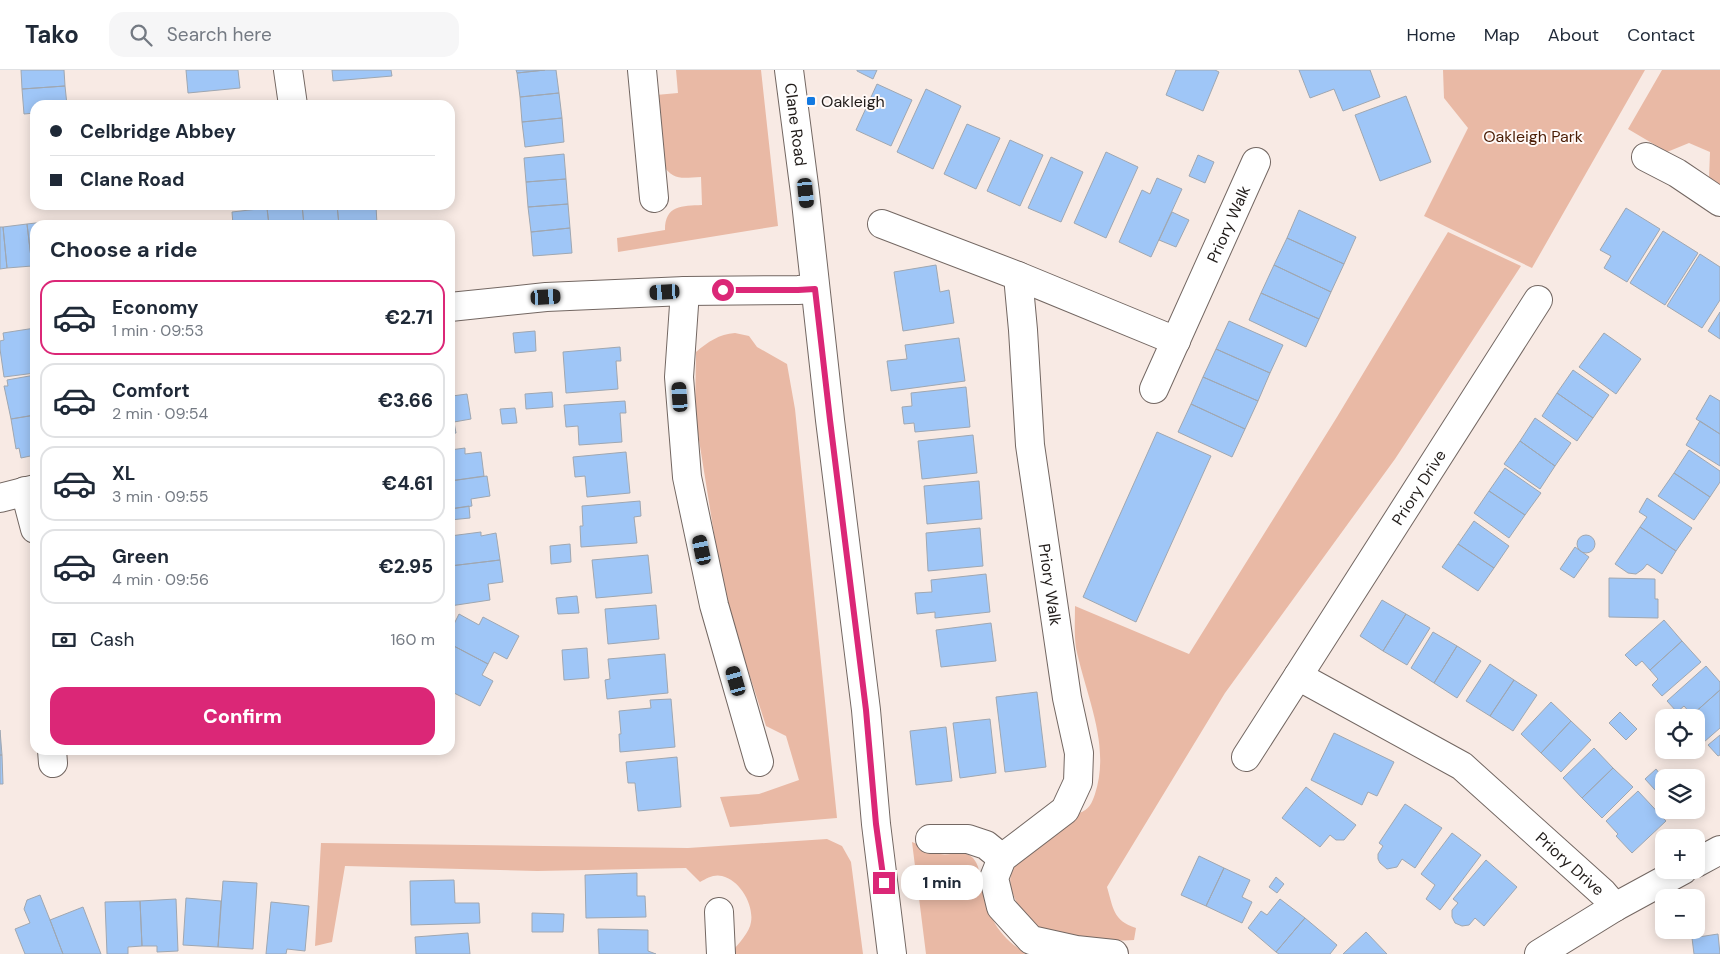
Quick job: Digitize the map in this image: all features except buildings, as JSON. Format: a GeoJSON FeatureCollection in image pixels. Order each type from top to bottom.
{"type":"FeatureCollection","features":[{"type":"Feature","properties":{"kind":"street"},"geometry":{"type":"LineString","coordinates":[[288,70],[292,100]]}},
{"type":"Feature","properties":{"kind":"street"},"geometry":{"type":"LineString","coordinates":[[642,70],[654,198]]}},
{"type":"Feature","properties":{"kind":"street","name":"Clane Road"},"geometry":{"type":"LineString","coordinates":[[789,70],[806,193],[815,289],[866,710],[876,824],[892,954]]}},
{"type":"Feature","properties":{"kind":"street"},"geometry":{"type":"LineString","coordinates":[[1646,157],[1677,173],[1720,202]]}},
{"type":"Feature","properties":{"kind":"street","name":"Priory Walk"},"geometry":{"type":"LineString","coordinates":[[1154,390],[1256,162]]}},
{"type":"Feature","properties":{"kind":"street"},"geometry":{"type":"LineString","coordinates":[[882,224],[1018,276],[1176,341]]}},
{"type":"Feature","properties":{"kind":"street","name":"Priory Walk"},"geometry":{"type":"LineString","coordinates":[[1002,858],[1065,810],[1078,782],[1079,753],[1067,698],[1030,445],[1018,276]]}},
{"type":"Feature","properties":{"kind":"street"},"geometry":{"type":"LineString","coordinates":[[455,306],[546,297],[685,291],[815,289]]}},
{"type":"Feature","properties":{"kind":"street"},"geometry":{"type":"LineString","coordinates":[[685,291],[679,377],[687,476],[714,605],[759,762]]}},
{"type":"Feature","properties":{"kind":"street","name":"Priory Drive"},"geometry":{"type":"LineString","coordinates":[[1246,756],[1538,300]]}},
{"type":"Feature","properties":{"kind":"street"},"geometry":{"type":"LineString","coordinates":[[20,493],[30,516]]}},
{"type":"Feature","properties":{"kind":"street","name":"Priory Drive"},"geometry":{"type":"LineString","coordinates":[[1298,676],[1462,766],[1603,893],[1615,907]]}},
{"type":"Feature","properties":{"kind":"street"},"geometry":{"type":"LineString","coordinates":[[930,839],[968,839],[986,846],[1002,858],[994,878],[1001,907],[1031,940],[1076,950],[1114,954]]}},
{"type":"Feature","properties":{"kind":"street"},"geometry":{"type":"LineString","coordinates":[[1705,858],[1720,850]]}},
{"type":"Feature","properties":{"kind":"street"},"geometry":{"type":"LineString","coordinates":[[1539,954],[1615,907],[1666,879]]}},
{"type":"Feature","properties":{"kind":"street"},"geometry":{"type":"LineString","coordinates":[[719,912],[721,954]]}},
{"type":"Feature","properties":{"kind":"green space"},"geometry":{"type":"Polygon","coordinates":[[[676,70],[761,70],[778,226],[618,252],[617,238],[665,230],[671,211],[676,208],[702,205],[701,177],[674,176],[662,164],[656,95],[678,93],[676,70]]]}},
{"type":"Feature","properties":{"kind":"green space","name":"Oakleigh Park"},"geometry":{"type":"Polygon","coordinates":[[[1443,70],[1645,70],[1532,268],[1424,216],[1468,128],[1444,98],[1443,70]]]}},
{"type":"Feature","properties":{"kind":"green space"},"geometry":{"type":"Polygon","coordinates":[[[1662,70],[1720,70],[1720,185],[1709,178],[1710,152],[1689,143],[1667,152],[1628,129],[1662,70]]]}},
{"type":"Feature","properties":{"kind":"green space"},"geometry":{"type":"Polygon","coordinates":[[[1448,232],[1521,266],[1395,459],[1225,693],[1107,887],[1118,917],[1128,925],[1136,928],[1134,940],[1108,941],[1079,938],[1065,936],[1039,927],[1025,918],[1019,908],[1011,888],[1010,880],[1013,868],[1061,831],[1079,813],[1088,808],[1094,797],[1099,776],[1099,739],[1076,648],[1075,606],[1189,654],[1337,417],[1448,232]]]}},
{"type":"Feature","properties":{"kind":"green space"},"geometry":{"type":"Polygon","coordinates":[[[735,333],[749,336],[757,347],[787,364],[795,409],[837,818],[730,827],[720,797],[759,794],[799,780],[786,736],[766,726],[724,596],[695,415],[696,352],[714,339],[735,333]]]}},
{"type":"Feature","properties":{"kind":"green space"},"geometry":{"type":"Polygon","coordinates":[[[827,839],[842,846],[851,862],[863,954],[732,954],[750,926],[751,915],[748,901],[740,888],[729,878],[716,876],[700,882],[686,868],[537,871],[345,866],[332,942],[315,946],[321,843],[688,848],[827,839]]]}},
{"type":"Feature","properties":{"kind":"green space"},"geometry":{"type":"Polygon","coordinates":[[[912,842],[940,854],[962,853],[973,858],[979,870],[987,905],[995,924],[1008,940],[1027,954],[926,954],[912,842]]]}},
{"type":"Feature","properties":{"kind":"place","name":"Oakleigh"},"geometry":{"type":"Point","coordinates":[811,101]}},
{"type":"Feature","properties":{"kind":"route"},"geometry":{"type":"LineString","coordinates":[[723,290],[815,289],[866,710],[876,824],[884,883]]}}]}
